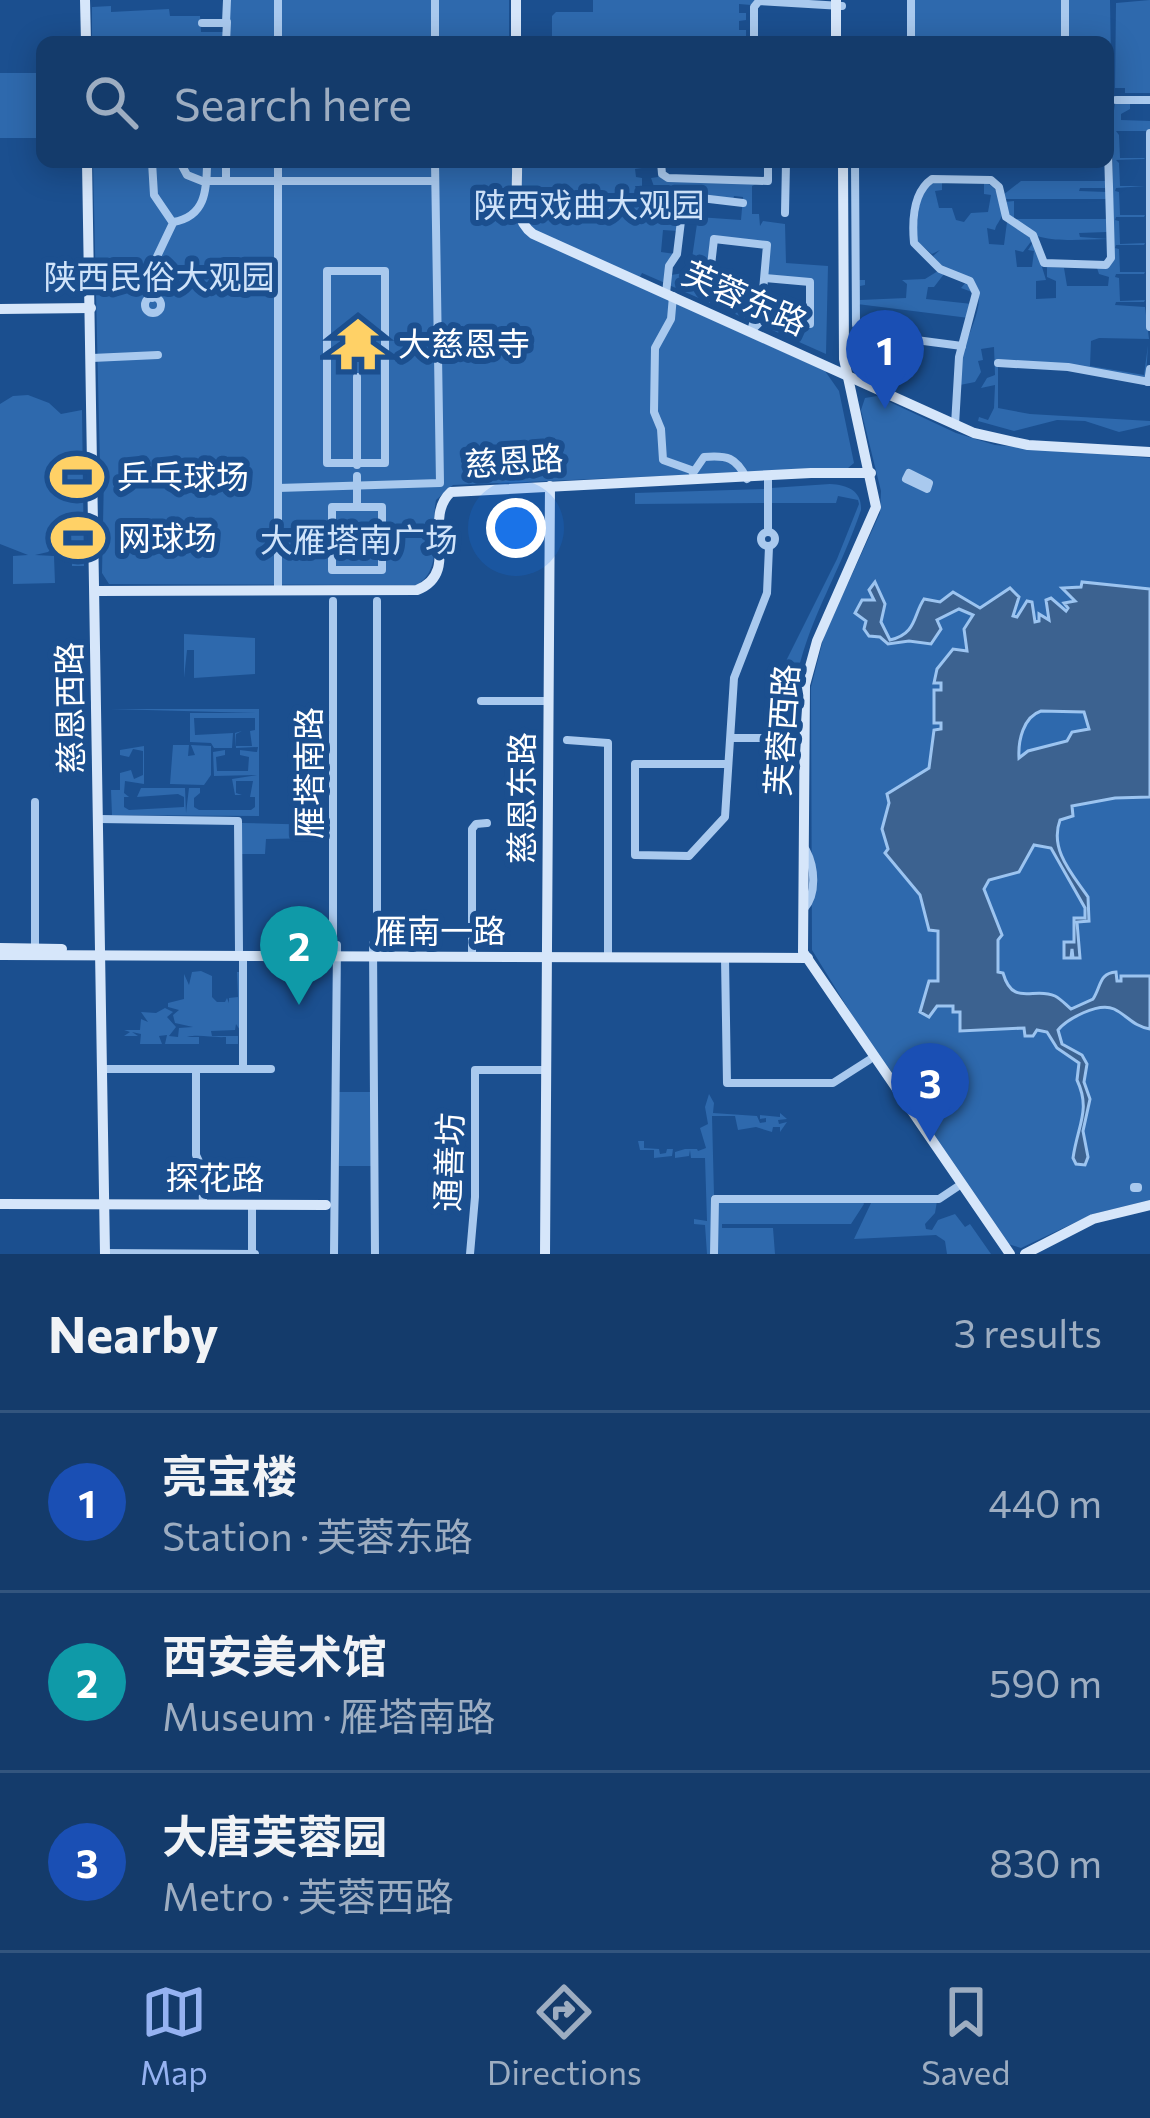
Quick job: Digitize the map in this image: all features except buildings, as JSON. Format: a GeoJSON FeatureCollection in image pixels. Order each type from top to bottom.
{"type":"FeatureCollection","features":[{"type":"Feature","properties":{"kind":"main road"},"geometry":{"type":"LineString","coordinates":[[85,0],[86,36]]}},
{"type":"Feature","properties":{"kind":"main road"},"geometry":{"type":"LineString","coordinates":[[516,0],[516,36]]}},
{"type":"Feature","properties":{"kind":"main road"},"geometry":{"type":"LineString","coordinates":[[839,3],[839,36]]}},
{"type":"Feature","properties":{"kind":"main road","name":"慈恩西路"},"geometry":{"type":"LineString","coordinates":[[87,168],[105,1254]]}},
{"type":"Feature","properties":{"kind":"main road","name":"芙蓉东路"},"geometry":{"type":"LineString","coordinates":[[518,168],[518,212],[526,230],[956,425],[1020,444],[1150,452]]}},
{"type":"Feature","properties":{"kind":"main road","name":"芙蓉西路"},"geometry":{"type":"LineString","coordinates":[[803,955],[806,685],[817,641],[875,514],[844,373],[840,168]]}},
{"type":"Feature","properties":{"kind":"main road"},"geometry":{"type":"LineString","coordinates":[[0,305],[91,305]]}},
{"type":"Feature","properties":{"kind":"main road","name":"芙蓉西路"},"geometry":{"type":"LineString","coordinates":[[803,955],[798,696],[812,638],[868,513],[869,474]]}},
{"type":"Feature","properties":{"kind":"main road","name":"慈恩路"},"geometry":{"type":"LineString","coordinates":[[96,591],[422,589],[440,569],[440,509],[445,496],[458,490],[691,475],[747,479],[869,474]]}},
{"type":"Feature","properties":{"kind":"main road","name":"慈恩东路"},"geometry":{"type":"LineString","coordinates":[[545,1254],[550,486]]}},
{"type":"Feature","properties":{"kind":"main road","name":"雁南一路"},"geometry":{"type":"LineString","coordinates":[[0,951],[35,948],[101,954]]}},
{"type":"Feature","properties":{"kind":"main road","name":"雁南一路"},"geometry":{"type":"LineString","coordinates":[[374,950],[725,958],[803,955]]}},
{"type":"Feature","properties":{"kind":"main road","name":"雁南一路"},"geometry":{"type":"LineString","coordinates":[[0,951],[803,955]]}},
{"type":"Feature","properties":{"kind":"main road"},"geometry":{"type":"LineString","coordinates":[[803,955],[869,1060],[1007,1254]]}},
{"type":"Feature","properties":{"kind":"main road"},"geometry":{"type":"LineString","coordinates":[[803,955],[1007,1254]]}},
{"type":"Feature","properties":{"kind":"main road","name":"探花路"},"geometry":{"type":"LineString","coordinates":[[0,1204],[326,1205]]}},
{"type":"Feature","properties":{"kind":"main road"},"geometry":{"type":"LineString","coordinates":[[1025,1254],[1093,1219],[1150,1208]]}},
{"type":"Feature","properties":{"kind":"main road"},"geometry":{"type":"LineString","coordinates":[[1039,1254],[1109,1220],[1150,1208]]}},
{"type":"Feature","properties":{"kind":"street"},"geometry":{"type":"LineString","coordinates":[[226,36],[227,0]]}},
{"type":"Feature","properties":{"kind":"street"},"geometry":{"type":"LineString","coordinates":[[278,0],[278,36]]}},
{"type":"Feature","properties":{"kind":"street"},"geometry":{"type":"LineString","coordinates":[[435,0],[435,36]]}},
{"type":"Feature","properties":{"kind":"street"},"geometry":{"type":"LineString","coordinates":[[911,0],[911,36]]}},
{"type":"Feature","properties":{"kind":"street"},"geometry":{"type":"LineString","coordinates":[[1065,0],[1065,36]]}},
{"type":"Feature","properties":{"kind":"street"},"geometry":{"type":"LineString","coordinates":[[754,36],[754,7],[759,1],[839,3]]}},
{"type":"Feature","properties":{"kind":"street"},"geometry":{"type":"LineString","coordinates":[[202,23],[227,21]]}},
{"type":"Feature","properties":{"kind":"street"},"geometry":{"type":"LineString","coordinates":[[1116,100],[1150,100]]}},
{"type":"Feature","properties":{"kind":"street"},"geometry":{"type":"LineString","coordinates":[[1150,133],[1150,328]]}},
{"type":"Feature","properties":{"kind":"street"},"geometry":{"type":"LineString","coordinates":[[152,168],[154,195],[173,223]]}},
{"type":"Feature","properties":{"kind":"street"},"geometry":{"type":"LineString","coordinates":[[183,168],[187,175],[207,181],[435,181]]}},
{"type":"Feature","properties":{"kind":"street"},"geometry":{"type":"LineString","coordinates":[[152,298],[154,261],[173,223],[201,206],[207,168]]}},
{"type":"Feature","properties":{"kind":"street"},"geometry":{"type":"LineString","coordinates":[[226,168],[226,181]]}},
{"type":"Feature","properties":{"kind":"street"},"geometry":{"type":"LineString","coordinates":[[278,168],[278,591]]}},
{"type":"Feature","properties":{"kind":"street"},"geometry":{"type":"LineString","coordinates":[[278,488],[357,473],[385,463],[385,271],[327,271],[327,463],[357,473],[440,483],[435,168]]}},
{"type":"Feature","properties":{"kind":"street"},"geometry":{"type":"LineString","coordinates":[[662,168],[668,178],[785,182]]}},
{"type":"Feature","properties":{"kind":"street"},"geometry":{"type":"LineString","coordinates":[[768,168],[768,181]]}},
{"type":"Feature","properties":{"kind":"street"},"geometry":{"type":"LineString","coordinates":[[785,212],[786,168]]}},
{"type":"Feature","properties":{"kind":"street"},"geometry":{"type":"LineString","coordinates":[[855,168],[856,325],[870,334],[962,346]]}},
{"type":"Feature","properties":{"kind":"street"},"geometry":{"type":"LineString","coordinates":[[956,425],[962,346],[976,293],[970,281],[940,269],[914,243],[914,215],[923,186],[932,179],[991,180],[999,187],[1006,217],[1033,235],[1044,263],[1103,266],[1111,258],[1108,168]]}},
{"type":"Feature","properties":{"kind":"street"},"geometry":{"type":"LineString","coordinates":[[743,203],[684,196],[677,254],[669,266],[670,319],[655,348],[654,415],[662,429],[662,460],[691,475],[704,458],[732,458],[747,479]]}},
{"type":"Feature","properties":{"kind":"street"},"geometry":{"type":"LineString","coordinates":[[751,331],[762,305],[768,250],[765,244],[712,241],[708,281],[762,305],[810,324],[810,282],[765,278]]}},
{"type":"Feature","properties":{"kind":"street"},"geometry":{"type":"LineString","coordinates":[[92,358],[158,356]]}},
{"type":"Feature","properties":{"kind":"street"},"geometry":{"type":"LineString","coordinates":[[998,363],[1068,368],[1149,382],[1150,369]]}},
{"type":"Feature","properties":{"kind":"street"},"geometry":{"type":"LineString","coordinates":[[357,377],[357,507]]}},
{"type":"Feature","properties":{"kind":"street"},"geometry":{"type":"LineString","coordinates":[[728,764],[635,764],[635,856],[689,856],[724,819],[731,738],[734,676],[768,591],[769,547],[775,539],[768,532],[768,477]]}},
{"type":"Feature","properties":{"kind":"street"},"geometry":{"type":"LineString","coordinates":[[332,507],[357,507],[382,507],[382,570],[332,570],[332,507]]}},
{"type":"Feature","properties":{"kind":"street","name":"雁塔南路"},"geometry":{"type":"LineString","coordinates":[[333,601],[334,1254]]}},
{"type":"Feature","properties":{"kind":"street","name":"雁塔南路"},"geometry":{"type":"LineString","coordinates":[[375,1254],[377,601]]}},
{"type":"Feature","properties":{"kind":"street"},"geometry":{"type":"LineString","coordinates":[[481,701],[549,701]]}},
{"type":"Feature","properties":{"kind":"street"},"geometry":{"type":"LineString","coordinates":[[731,738],[797,738]]}},
{"type":"Feature","properties":{"kind":"street"},"geometry":{"type":"LineString","coordinates":[[549,740],[608,743],[608,952]]}},
{"type":"Feature","properties":{"kind":"street"},"geometry":{"type":"LineString","coordinates":[[35,802],[35,948]]}},
{"type":"Feature","properties":{"kind":"street"},"geometry":{"type":"LineString","coordinates":[[99,819],[238,821],[243,1069]]}},
{"type":"Feature","properties":{"kind":"street"},"geometry":{"type":"LineString","coordinates":[[472,952],[472,829],[488,823]]}},
{"type":"Feature","properties":{"kind":"street"},"geometry":{"type":"LineString","coordinates":[[725,958],[728,1083],[833,1083],[869,1060]]}},
{"type":"Feature","properties":{"kind":"street"},"geometry":{"type":"LineString","coordinates":[[103,1069],[271,1069]]}},
{"type":"Feature","properties":{"kind":"street"},"geometry":{"type":"LineString","coordinates":[[196,1069],[196,1156],[202,1168],[202,1205]]}},
{"type":"Feature","properties":{"kind":"street","name":"通善坊"},"geometry":{"type":"LineString","coordinates":[[470,1254],[475,1070],[545,1070]]}},
{"type":"Feature","properties":{"kind":"street"},"geometry":{"type":"LineString","coordinates":[[714,1254],[716,1198],[939,1198],[957,1186]]}},
{"type":"Feature","properties":{"kind":"street"},"geometry":{"type":"LineString","coordinates":[[105,1254],[254,1253],[252,1205]]}},
{"type":"Feature","properties":{"kind":"green space"},"geometry":{"type":"Polygon","coordinates":[[[227,0],[509,0],[509,36],[92,36],[92,7],[111,6],[111,12],[169,9],[170,16],[200,16],[201,32],[226,32],[227,0]]]}},
{"type":"Feature","properties":{"kind":"green space"},"geometry":{"type":"Polygon","coordinates":[[[593,0],[758,0],[739,4],[739,13],[746,13],[746,20],[739,21],[739,30],[746,30],[746,36],[552,36],[556,12],[593,12],[593,0]]]}},
{"type":"Feature","properties":{"kind":"green space"},"geometry":{"type":"Polygon","coordinates":[[[911,0],[1110,0],[1111,36],[911,36],[911,0]]]}},
{"type":"Feature","properties":{"kind":"green space"},"geometry":{"type":"Polygon","coordinates":[[[1150,0],[1150,93],[1125,93],[1125,88],[1115,88],[1116,3],[1150,0]]]}},
{"type":"Feature","properties":{"kind":"green space"},"geometry":{"type":"Polygon","coordinates":[[[0,73],[36,73],[36,138],[0,138],[0,73]]]}},
{"type":"Feature","properties":{"kind":"green space"},"geometry":{"type":"Polygon","coordinates":[[[1115,103],[1130,103],[1121,120],[1150,121],[1150,131],[1116,131],[1120,158],[1145,158],[1116,160],[1120,186],[1145,186],[1115,191],[1119,192],[1120,215],[1145,215],[1115,220],[1119,221],[1120,244],[1145,243],[1116,245],[1120,272],[1145,272],[1116,274],[1120,301],[1145,300],[1115,305],[1145,307],[1149,339],[1091,341],[1090,366],[1144,375],[1148,345],[1146,377],[998,361],[998,408],[1150,421],[1150,425],[1119,432],[1085,421],[1057,420],[1014,431],[978,421],[979,417],[988,420],[994,408],[995,385],[981,388],[995,375],[994,347],[981,349],[981,372],[975,382],[960,385],[979,296],[972,282],[937,261],[933,256],[940,250],[932,254],[915,240],[920,198],[931,182],[942,182],[942,190],[935,191],[939,208],[952,208],[956,220],[964,222],[971,213],[988,212],[991,195],[984,194],[984,182],[992,186],[1003,210],[995,230],[987,228],[989,244],[1004,245],[1007,222],[1033,239],[1023,252],[1015,250],[1017,267],[1032,267],[1034,251],[1028,250],[1034,241],[1046,280],[1036,281],[1036,299],[1056,298],[1056,281],[1047,277],[1047,267],[1064,268],[1067,286],[1108,286],[1109,277],[1097,268],[1113,258],[1115,103]]]}},
{"type":"Feature","properties":{"kind":"green space"},"geometry":{"type":"Polygon","coordinates":[[[93,168],[642,168],[635,169],[642,186],[635,186],[641,203],[650,203],[651,195],[657,195],[651,178],[658,177],[660,168],[661,178],[760,182],[752,186],[752,214],[759,214],[760,226],[763,221],[785,224],[786,263],[828,266],[826,354],[761,325],[768,311],[810,327],[813,283],[767,276],[770,248],[710,242],[706,281],[754,305],[749,320],[669,285],[671,275],[690,272],[698,217],[741,220],[743,197],[696,195],[706,194],[707,188],[686,188],[678,231],[663,230],[661,252],[675,254],[665,283],[642,273],[636,285],[825,371],[839,391],[854,463],[848,468],[453,485],[436,500],[431,569],[416,585],[109,584],[102,573],[104,475],[100,467],[93,168]]]}},
{"type":"Feature","properties":{"kind":"green space"},"geometry":{"type":"Polygon","coordinates":[[[1021,181],[1109,181],[1107,188],[1079,191],[1107,192],[1109,199],[1004,199],[1021,181]]]}},
{"type":"Feature","properties":{"kind":"green space"},"geometry":{"type":"Polygon","coordinates":[[[1014,201],[1014,219],[1109,219],[1107,232],[1079,233],[1080,237],[1109,239],[1062,240],[1033,234],[1011,217],[1004,202],[1014,201]]]}},
{"type":"Feature","properties":{"kind":"green space"},"geometry":{"type":"Polygon","coordinates":[[[938,271],[944,274],[934,287],[928,287],[926,299],[972,304],[972,292],[961,288],[967,281],[975,296],[969,318],[857,304],[857,280],[865,280],[860,300],[906,298],[907,284],[902,280],[925,279],[938,271]]]}},
{"type":"Feature","properties":{"kind":"green space"},"geometry":{"type":"Polygon","coordinates":[[[28,395],[61,414],[82,410],[84,566],[72,566],[71,529],[48,552],[35,555],[54,556],[55,583],[13,584],[13,556],[28,555],[0,544],[0,404],[13,396],[28,395]]]}},
{"type":"Feature","properties":{"kind":"green space"},"geometry":{"type":"Polygon","coordinates":[[[877,396],[956,433],[995,445],[1150,458],[1150,1200],[1093,1214],[1021,1248],[1008,1244],[876,1054],[812,950],[811,687],[824,636],[880,513],[881,491],[861,410],[865,398],[877,396]]]}},
{"type":"Feature","properties":{"kind":"green space"},"geometry":{"type":"Polygon","coordinates":[[[830,484],[853,490],[859,498],[861,510],[806,644],[790,736],[786,736],[786,661],[859,504],[838,496],[836,503],[771,503],[771,488],[830,484]]]}},
{"type":"Feature","properties":{"kind":"green space"},"geometry":{"type":"Polygon","coordinates":[[[765,489],[765,503],[635,504],[635,493],[765,489]]]}},
{"type":"Feature","properties":{"kind":"green space"},"geometry":{"type":"Polygon","coordinates":[[[184,634],[255,638],[255,674],[194,678],[194,650],[187,650],[184,678],[184,634]]]}},
{"type":"Feature","properties":{"kind":"green space"},"geometry":{"type":"Polygon","coordinates":[[[110,709],[259,709],[259,816],[112,815],[111,790],[120,790],[120,773],[131,770],[134,779],[143,775],[143,751],[133,749],[129,757],[120,755],[120,750],[144,746],[144,784],[125,781],[124,793],[129,797],[124,797],[124,807],[129,810],[184,807],[184,797],[178,794],[137,797],[141,788],[185,788],[186,813],[189,788],[200,788],[194,798],[199,810],[251,810],[255,807],[255,797],[250,797],[253,781],[236,781],[236,793],[242,795],[235,795],[232,779],[257,775],[214,776],[213,752],[225,750],[225,755],[216,757],[217,771],[248,771],[249,757],[240,755],[240,750],[257,752],[258,747],[236,748],[235,733],[242,731],[236,734],[236,746],[252,746],[255,718],[194,718],[195,735],[233,733],[232,748],[214,748],[211,743],[190,742],[190,713],[258,713],[110,709]]]}},
{"type":"Feature","properties":{"kind":"green space"},"geometry":{"type":"Polygon","coordinates":[[[173,745],[189,745],[188,756],[195,755],[191,745],[211,746],[211,775],[204,785],[170,784],[173,745]]]}},
{"type":"Feature","properties":{"kind":"green space"},"geometry":{"type":"Polygon","coordinates":[[[242,823],[321,825],[321,838],[266,839],[265,854],[242,854],[242,823]]]}},
{"type":"Feature","properties":{"kind":"green space"},"geometry":{"type":"Polygon","coordinates":[[[192,972],[212,976],[212,997],[217,1002],[227,998],[229,1003],[229,998],[238,997],[240,972],[240,1030],[236,1024],[235,1030],[211,1031],[212,1036],[238,1036],[238,1044],[226,1044],[226,1037],[196,1036],[187,1037],[199,1037],[199,1044],[165,1044],[167,1035],[159,1036],[162,1044],[140,1044],[141,1034],[124,1036],[130,1032],[124,1030],[140,1030],[141,1019],[148,1022],[141,1012],[165,1008],[173,1012],[167,1017],[176,1027],[169,1036],[178,1037],[179,1028],[193,1027],[175,1023],[173,1015],[179,1010],[168,1003],[184,999],[184,974],[189,985],[192,972]]]}},
{"type":"Feature","properties":{"kind":"green space"},"geometry":{"type":"Polygon","coordinates":[[[339,1092],[371,1092],[371,1166],[339,1166],[339,1092]]]}},
{"type":"Feature","properties":{"kind":"green space"},"geometry":{"type":"Polygon","coordinates":[[[709,1094],[713,1113],[757,1116],[760,1123],[766,1118],[760,1115],[780,1117],[780,1113],[787,1119],[778,1120],[779,1124],[787,1122],[780,1132],[780,1127],[773,1127],[772,1132],[756,1127],[738,1130],[735,1116],[712,1116],[711,1254],[707,1254],[705,1225],[694,1224],[694,1219],[707,1221],[705,1158],[691,1158],[690,1150],[689,1156],[675,1158],[675,1152],[685,1149],[706,1148],[700,1128],[708,1124],[709,1094]]]}},
{"type":"Feature","properties":{"kind":"green space"},"geometry":{"type":"Polygon","coordinates":[[[638,1141],[644,1141],[644,1148],[659,1149],[660,1154],[673,1149],[672,1156],[654,1158],[654,1150],[640,1150],[638,1141]]]}},
{"type":"Feature","properties":{"kind":"green space"},"geometry":{"type":"Polygon","coordinates":[[[717,1201],[864,1204],[851,1224],[722,1224],[722,1228],[773,1228],[775,1254],[717,1254],[717,1201]]]}},
{"type":"Feature","properties":{"kind":"green space"},"geometry":{"type":"Polygon","coordinates":[[[872,1201],[937,1201],[926,1229],[932,1230],[938,1220],[955,1214],[965,1227],[970,1224],[991,1254],[947,1254],[945,1241],[936,1235],[854,1239],[872,1201]]]}},
{"type":"Feature","properties":{"kind":"shaded area"},"geometry":{"type":"Polygon","coordinates":[[[875,582],[885,604],[881,622],[890,640],[910,629],[924,599],[940,602],[953,592],[980,608],[1010,588],[1019,597],[1013,616],[1017,617],[1027,601],[1032,602],[1035,622],[1039,614],[1049,620],[1046,600],[1051,598],[1066,611],[1064,603],[1075,601],[1062,588],[1081,587],[1082,582],[1150,589],[1150,797],[1072,806],[1073,816],[1060,820],[1057,831],[1064,861],[1088,897],[1089,921],[1077,922],[1080,958],[1073,958],[1072,949],[1071,958],[1064,958],[1064,942],[1074,942],[1074,918],[1085,918],[1085,908],[1051,848],[1034,845],[1019,872],[989,880],[984,889],[1002,935],[998,972],[1012,990],[1055,996],[1071,1009],[1093,999],[1110,973],[1116,972],[1117,981],[1121,976],[1150,976],[1150,1029],[1107,1007],[1083,1013],[1058,1030],[1062,1044],[1082,1055],[1087,1064],[1084,1082],[1090,1099],[1083,1131],[1085,1165],[1076,1164],[1073,1158],[1083,1109],[1079,1063],[1057,1048],[1047,1032],[1037,1030],[1025,1036],[1024,1028],[960,1031],[960,1012],[953,1012],[953,1006],[937,1006],[929,1017],[920,1012],[929,981],[938,981],[938,931],[929,930],[920,895],[885,853],[882,829],[887,794],[929,768],[934,730],[941,729],[941,723],[934,723],[934,690],[941,690],[941,683],[934,683],[937,669],[953,649],[967,651],[964,629],[973,615],[959,609],[937,620],[941,629],[931,644],[888,644],[869,636],[866,621],[855,613],[862,600],[874,600],[869,590],[875,582]],[[1084,712],[1035,714],[1023,730],[1019,758],[1067,741],[1072,732],[1089,729],[1084,712]]]}},
{"type":"Feature","properties":{"kind":"place","name":"大慈恩寺"},"geometry":{"type":"Point","coordinates":[358,344]}},
{"type":"Feature","properties":{"kind":"place","name":"亮宝楼"},"geometry":{"type":"Point","coordinates":[885,409]}},
{"type":"Feature","properties":{"kind":"place","name":"乒乓球场"},"geometry":{"type":"Point","coordinates":[77,477]}},
{"type":"Feature","properties":{"kind":"place","name":"网球场"},"geometry":{"type":"Point","coordinates":[78,538]}},
{"type":"Feature","properties":{"kind":"place","name":"西安美术馆"},"geometry":{"type":"Point","coordinates":[299,1005]}},
{"type":"Feature","properties":{"kind":"place","name":"大唐芙蓉园"},"geometry":{"type":"Point","coordinates":[930,1142]}},
{"type":"Feature","properties":{"kind":"park label","name":"陕西戏曲大观园"},"geometry":{"type":"Point","coordinates":[589,205]}},
{"type":"Feature","properties":{"kind":"park label","name":"陕西民俗大观园"},"geometry":{"type":"Point","coordinates":[159,277]}},
{"type":"Feature","properties":{"kind":"park label","name":"大雁塔南广场"},"geometry":{"type":"Point","coordinates":[359,540]}}]}
